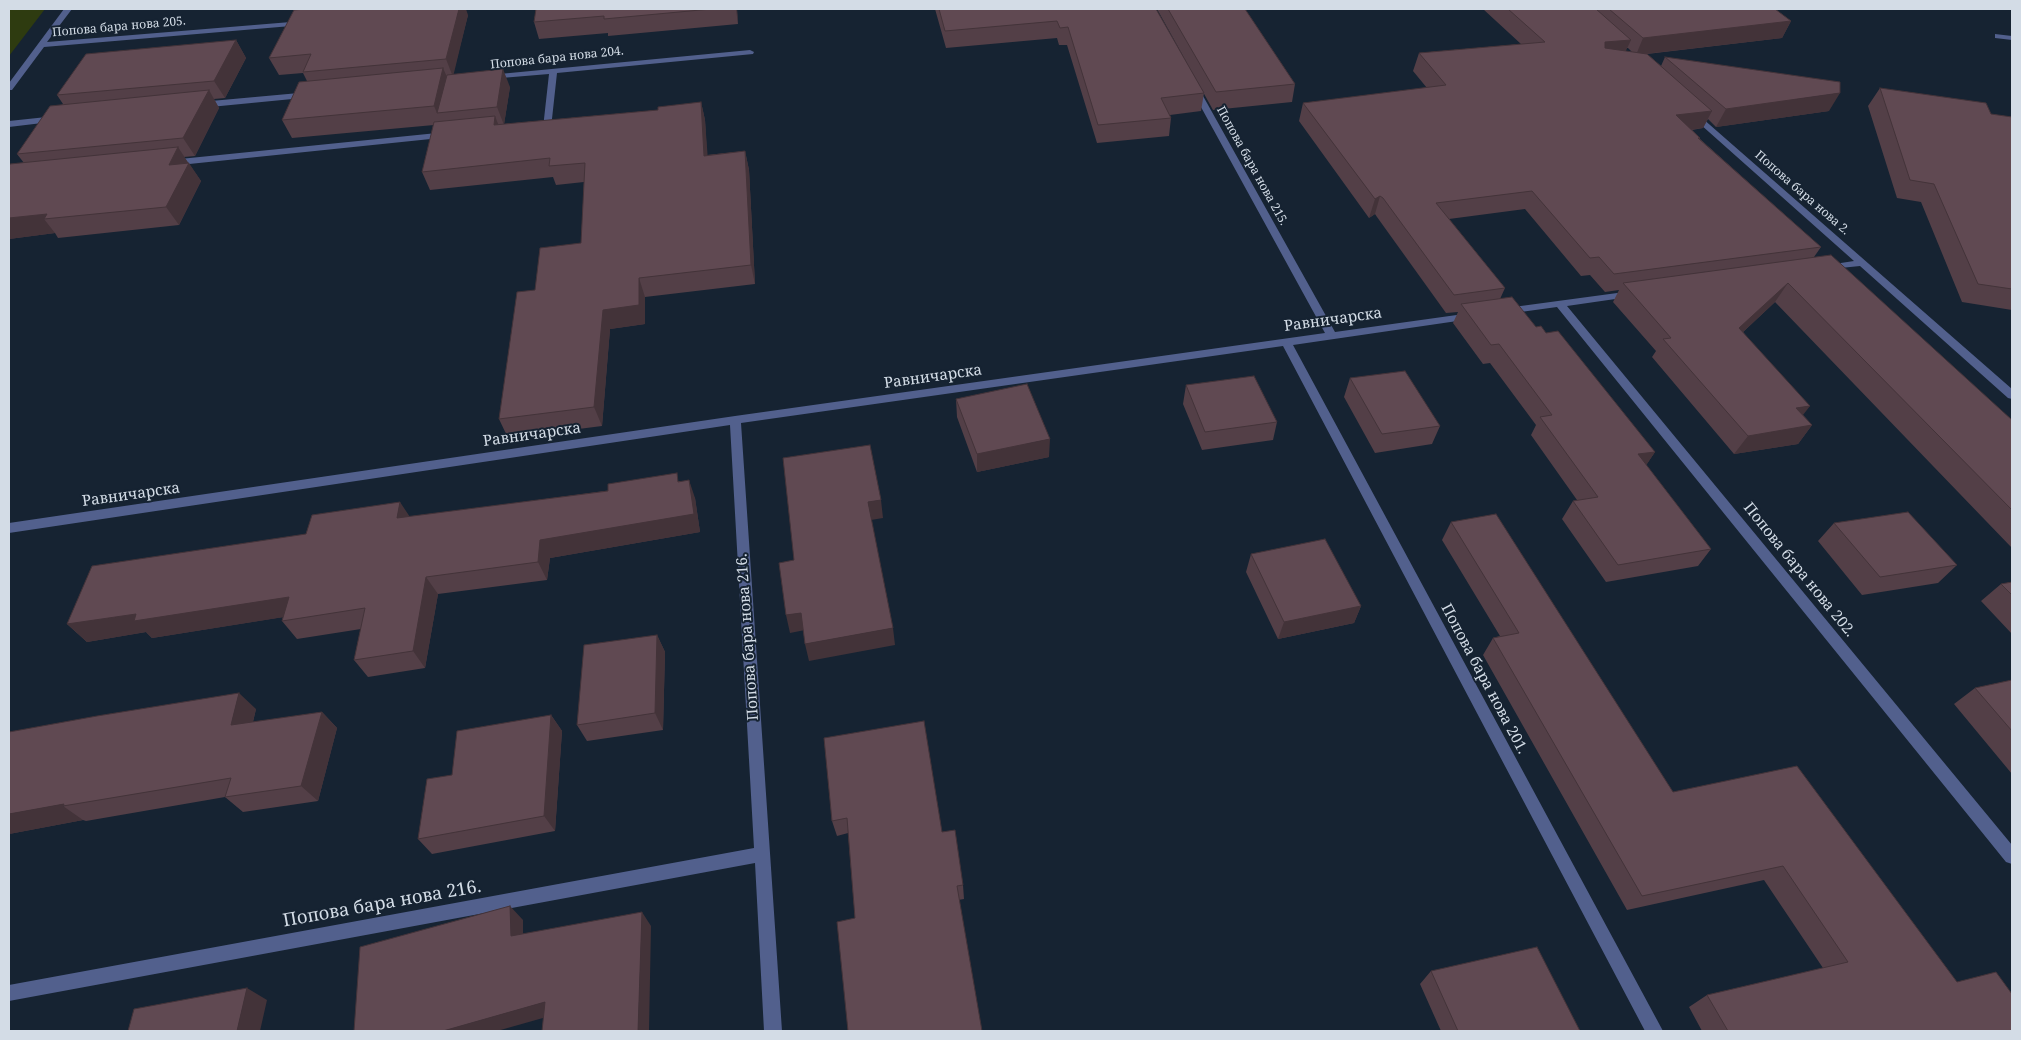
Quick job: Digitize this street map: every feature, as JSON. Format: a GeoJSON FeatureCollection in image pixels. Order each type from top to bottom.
{"type":"FeatureCollection","features":[{"type":"Feature","properties":{"kind":"street"},"geometry":{"type":"LineString","coordinates":[[9,88],[68,9]]}},
{"type":"Feature","properties":{"kind":"street","name":"Попова бара нова 205."},"geometry":{"type":"LineString","coordinates":[[41,45],[309,22]]}},
{"type":"Feature","properties":{"kind":"street"},"geometry":{"type":"LineString","coordinates":[[1998,36],[2012,38]]}},
{"type":"Feature","properties":{"kind":"street","name":"Попова бара нова 204."},"geometry":{"type":"LineString","coordinates":[[483,78],[750,52]]}},
{"type":"Feature","properties":{"kind":"street"},"geometry":{"type":"LineString","coordinates":[[544,126],[553,71]]}},
{"type":"Feature","properties":{"kind":"street","name":"Попова бара нова 215."},"geometry":{"type":"LineString","coordinates":[[1189,77],[1331,334]]}},
{"type":"Feature","properties":{"kind":"street"},"geometry":{"type":"LineString","coordinates":[[187,107],[315,94]]}},
{"type":"Feature","properties":{"kind":"street","name":"Попова бара нова 2."},"geometry":{"type":"LineString","coordinates":[[1687,108],[2012,395]]}},
{"type":"Feature","properties":{"kind":"street"},"geometry":{"type":"LineString","coordinates":[[9,124],[68,118]]}},
{"type":"Feature","properties":{"kind":"street"},"geometry":{"type":"LineString","coordinates":[[156,164],[459,134]]}},
{"type":"Feature","properties":{"kind":"street"},"geometry":{"type":"LineString","coordinates":[[1813,270],[1862,263]]}},
{"type":"Feature","properties":{"kind":"street","name":"Равничарска"},"geometry":{"type":"LineString","coordinates":[[9,528],[1331,334],[1648,292]]}},
{"type":"Feature","properties":{"kind":"street","name":"Попова бара нова 202."},"geometry":{"type":"LineString","coordinates":[[1560,304],[2012,857]]}},
{"type":"Feature","properties":{"kind":"street","name":"Попова бара нова 201."},"geometry":{"type":"LineString","coordinates":[[1286,342],[1654,1031]]}},
{"type":"Feature","properties":{"kind":"street","name":"Попова бара нова 216."},"geometry":{"type":"LineString","coordinates":[[735,420],[773,1031]]}},
{"type":"Feature","properties":{"kind":"street","name":"Попова бара нова 216."},"geometry":{"type":"LineString","coordinates":[[9,993],[762,854]]}},
{"type":"Feature","properties":{"kind":"green space"},"geometry":{"type":"Polygon","coordinates":[[[9,9],[45,9],[9,56],[9,9]]]}},
{"type":"Feature","properties":{"kind":"building"},"geometry":{"type":"Polygon","coordinates":[[[459,9],[446,59],[303,72],[311,54],[269,58],[294,10],[459,9]]]}},
{"type":"Feature","properties":{"kind":"building"},"geometry":{"type":"Polygon","coordinates":[[[536,9],[711,9],[604,19],[604,16],[534,22],[536,9]]]}},
{"type":"Feature","properties":{"kind":"building"},"geometry":{"type":"Polygon","coordinates":[[[939,9],[1156,9],[1204,93],[1161,98],[1171,118],[1098,125],[1068,27],[1060,28],[1057,21],[945,31],[939,9]]]}},
{"type":"Feature","properties":{"kind":"building"},"geometry":{"type":"Polygon","coordinates":[[[1168,9],[1245,9],[1295,84],[1216,92],[1168,9]]]}},
{"type":"Feature","properties":{"kind":"building"},"geometry":{"type":"Polygon","coordinates":[[[1508,9],[1596,9],[1631,40],[1605,42],[1605,48],[1647,54],[1712,111],[1676,115],[1700,138],[1698,138],[1821,247],[1614,274],[1599,257],[1590,258],[1532,191],[1436,203],[1505,288],[1454,295],[1383,198],[1380,196],[1375,199],[1303,103],[1446,85],[1419,53],[1545,42],[1508,9]]]}},
{"type":"Feature","properties":{"kind":"building"},"geometry":{"type":"Polygon","coordinates":[[[1609,9],[1775,9],[1791,21],[1643,38],[1609,9]]]}},
{"type":"Feature","properties":{"kind":"building"},"geometry":{"type":"Polygon","coordinates":[[[236,40],[214,81],[57,95],[86,54],[236,40]]]}},
{"type":"Feature","properties":{"kind":"building"},"geometry":{"type":"Polygon","coordinates":[[[1665,57],[1840,82],[1840,93],[1726,109],[1665,57]]]}},
{"type":"Feature","properties":{"kind":"building"},"geometry":{"type":"Polygon","coordinates":[[[443,68],[434,106],[282,120],[299,82],[443,68]]]}},
{"type":"Feature","properties":{"kind":"building"},"geometry":{"type":"Polygon","coordinates":[[[503,69],[497,107],[437,113],[447,75],[503,69]]]}},
{"type":"Feature","properties":{"kind":"building"},"geometry":{"type":"Polygon","coordinates":[[[1880,88],[1986,103],[1991,114],[2012,117],[2012,289],[1978,284],[1934,184],[1910,180],[1880,88]]]}},
{"type":"Feature","properties":{"kind":"building"},"geometry":{"type":"Polygon","coordinates":[[[209,90],[183,138],[17,154],[50,106],[209,90]]]}},
{"type":"Feature","properties":{"kind":"building"},"geometry":{"type":"Polygon","coordinates":[[[701,102],[704,156],[745,151],[751,265],[639,278],[639,305],[603,310],[594,407],[499,419],[517,292],[535,290],[540,248],[581,243],[585,163],[549,166],[550,158],[422,172],[434,122],[495,116],[494,125],[658,110],[658,107],[701,102]]]}},
{"type":"Feature","properties":{"kind":"building"},"geometry":{"type":"Polygon","coordinates":[[[178,147],[169,165],[189,163],[166,207],[44,219],[47,214],[9,218],[10,164],[178,147]]]}},
{"type":"Feature","properties":{"kind":"building"},"geometry":{"type":"Polygon","coordinates":[[[1831,255],[2012,420],[2012,510],[1788,283],[1739,328],[1810,406],[1796,408],[1812,425],[1748,436],[1663,339],[1671,338],[1623,283],[1831,255]]]}},
{"type":"Feature","properties":{"kind":"building"},"geometry":{"type":"Polygon","coordinates":[[[1512,297],[1536,327],[1541,326],[1546,333],[1558,331],[1655,452],[1638,454],[1711,549],[1618,565],[1573,501],[1598,497],[1540,417],[1552,415],[1499,344],[1491,345],[1461,304],[1512,297]]]}},
{"type":"Feature","properties":{"kind":"building"},"geometry":{"type":"Polygon","coordinates":[[[1405,371],[1440,426],[1382,434],[1350,378],[1405,371]]]}},
{"type":"Feature","properties":{"kind":"building"},"geometry":{"type":"Polygon","coordinates":[[[1254,376],[1277,422],[1205,432],[1186,385],[1254,376]]]}},
{"type":"Feature","properties":{"kind":"building"},"geometry":{"type":"Polygon","coordinates":[[[1027,384],[1050,439],[977,454],[956,399],[1027,384]]]}},
{"type":"Feature","properties":{"kind":"building"},"geometry":{"type":"Polygon","coordinates":[[[870,445],[881,500],[868,502],[893,628],[805,644],[801,613],[786,615],[779,563],[794,560],[783,458],[870,445]]]}},
{"type":"Feature","properties":{"kind":"building"},"geometry":{"type":"Polygon","coordinates":[[[677,473],[678,482],[689,480],[694,514],[540,540],[538,562],[426,577],[413,651],[354,660],[365,608],[282,621],[289,597],[134,621],[136,614],[67,624],[92,566],[306,534],[312,515],[400,502],[397,518],[608,491],[608,484],[677,473]]]}},
{"type":"Feature","properties":{"kind":"building"},"geometry":{"type":"Polygon","coordinates":[[[1908,512],[1957,565],[1880,577],[1834,523],[1908,512]]]}},
{"type":"Feature","properties":{"kind":"building"},"geometry":{"type":"Polygon","coordinates":[[[1496,514],[1673,792],[1797,766],[1957,982],[1996,972],[2012,994],[2012,1031],[1728,1031],[1707,995],[1848,962],[1783,866],[1642,896],[1493,638],[1519,633],[1451,522],[1496,514]]]}},
{"type":"Feature","properties":{"kind":"building"},"geometry":{"type":"Polygon","coordinates":[[[1325,539],[1361,606],[1284,622],[1251,554],[1325,539]]]}},
{"type":"Feature","properties":{"kind":"building"},"geometry":{"type":"Polygon","coordinates":[[[2012,582],[2012,595],[2001,584],[2012,582]]]}},
{"type":"Feature","properties":{"kind":"building"},"geometry":{"type":"Polygon","coordinates":[[[657,635],[655,713],[577,725],[584,645],[657,635]]]}},
{"type":"Feature","properties":{"kind":"building"},"geometry":{"type":"Polygon","coordinates":[[[2012,680],[2012,731],[1975,688],[2012,680]]]}},
{"type":"Feature","properties":{"kind":"building"},"geometry":{"type":"Polygon","coordinates":[[[239,693],[231,725],[322,712],[301,786],[225,797],[231,778],[9,814],[9,732],[239,693]]]}},
{"type":"Feature","properties":{"kind":"building"},"geometry":{"type":"Polygon","coordinates":[[[551,715],[544,816],[418,839],[427,779],[452,775],[457,731],[551,715]]]}},
{"type":"Feature","properties":{"kind":"building"},"geometry":{"type":"Polygon","coordinates":[[[924,721],[942,832],[955,830],[963,885],[957,886],[982,1031],[848,1031],[837,922],[855,918],[847,818],[832,821],[824,738],[924,721]]]}},
{"type":"Feature","properties":{"kind":"building"},"geometry":{"type":"Polygon","coordinates":[[[510,906],[511,936],[642,912],[638,1031],[542,1031],[545,1002],[443,1031],[354,1031],[360,947],[510,906]]]}},
{"type":"Feature","properties":{"kind":"building"},"geometry":{"type":"Polygon","coordinates":[[[1537,947],[1580,1031],[1458,1031],[1431,971],[1537,947]]]}},
{"type":"Feature","properties":{"kind":"building"},"geometry":{"type":"Polygon","coordinates":[[[247,988],[237,1031],[128,1031],[134,1009],[247,988]]]}}]}
